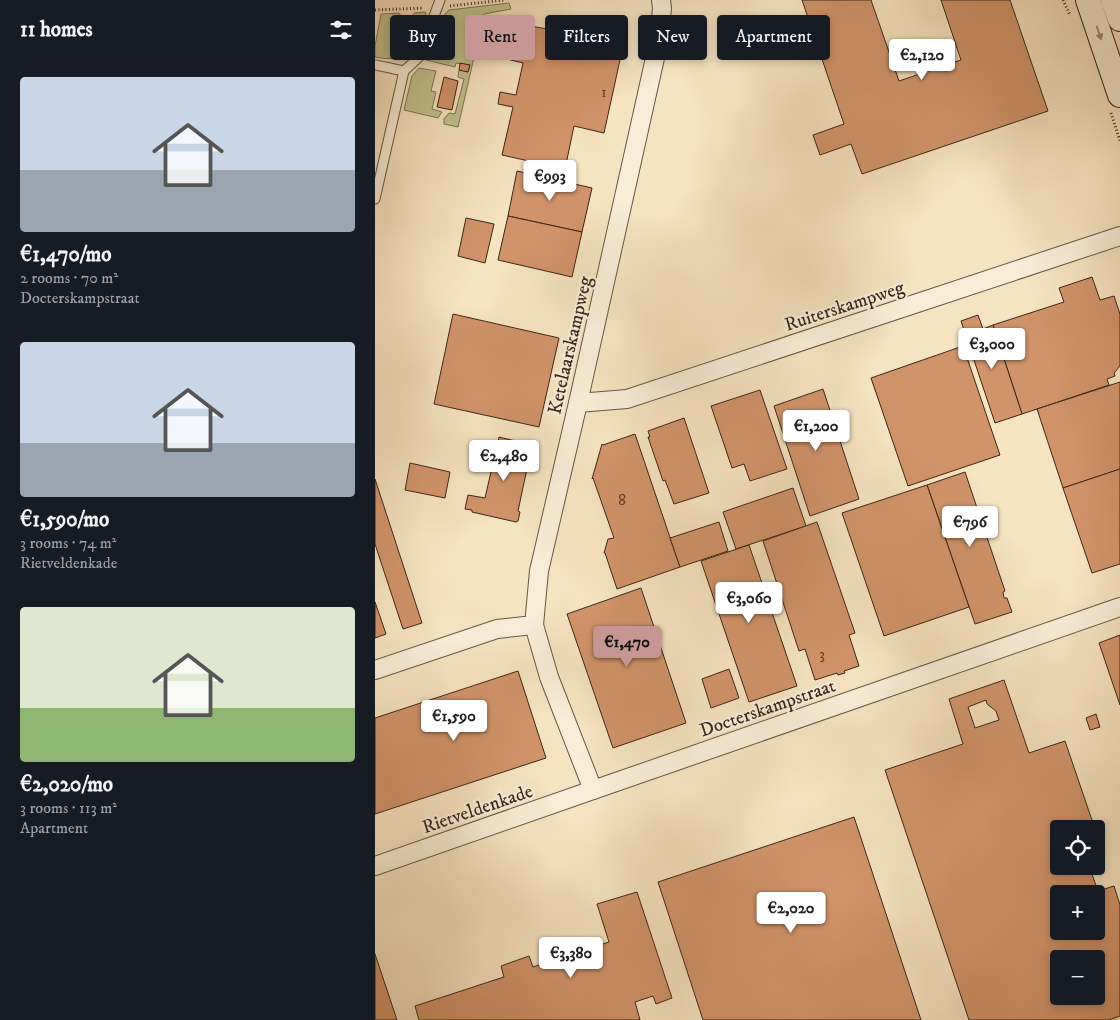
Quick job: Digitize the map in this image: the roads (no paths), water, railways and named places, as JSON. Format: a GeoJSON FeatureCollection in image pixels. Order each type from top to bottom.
{"type":"FeatureCollection","features":[{"type":"Feature","properties":{"kind":"main road"},"geometry":{"type":"LineString","coordinates":[[1087,0],[1120,95]]}},
{"type":"Feature","properties":{"kind":"main road"},"geometry":{"type":"LineString","coordinates":[[1113,0],[1120,18]]}},
{"type":"Feature","properties":{"kind":"street","name":"Ketelaarskampweg"},"geometry":{"type":"LineString","coordinates":[[534,625],[539,571],[579,403],[659,40],[661,0]]}},
{"type":"Feature","properties":{"kind":"street","name":"Ruiterskampweg"},"geometry":{"type":"LineString","coordinates":[[579,403],[627,399],[1119,239]]}},
{"type":"Feature","properties":{"kind":"street","name":"Docterskampstraat"},"geometry":{"type":"LineString","coordinates":[[593,790],[1120,607]]}},
{"type":"Feature","properties":{"kind":"street"},"geometry":{"type":"LineString","coordinates":[[375,670],[497,629],[534,625],[549,677],[593,790]]}},
{"type":"Feature","properties":{"kind":"street","name":"Rietveldenkade"},"geometry":{"type":"LineString","coordinates":[[375,866],[593,790]]}},
{"type":"Feature","properties":{"kind":"lane"},"geometry":{"type":"LineString","coordinates":[[375,199],[404,71],[419,56],[440,0]]}},
{"type":"Feature","properties":{"kind":"lane"},"geometry":{"type":"LineString","coordinates":[[375,65],[404,71]]}}]}
